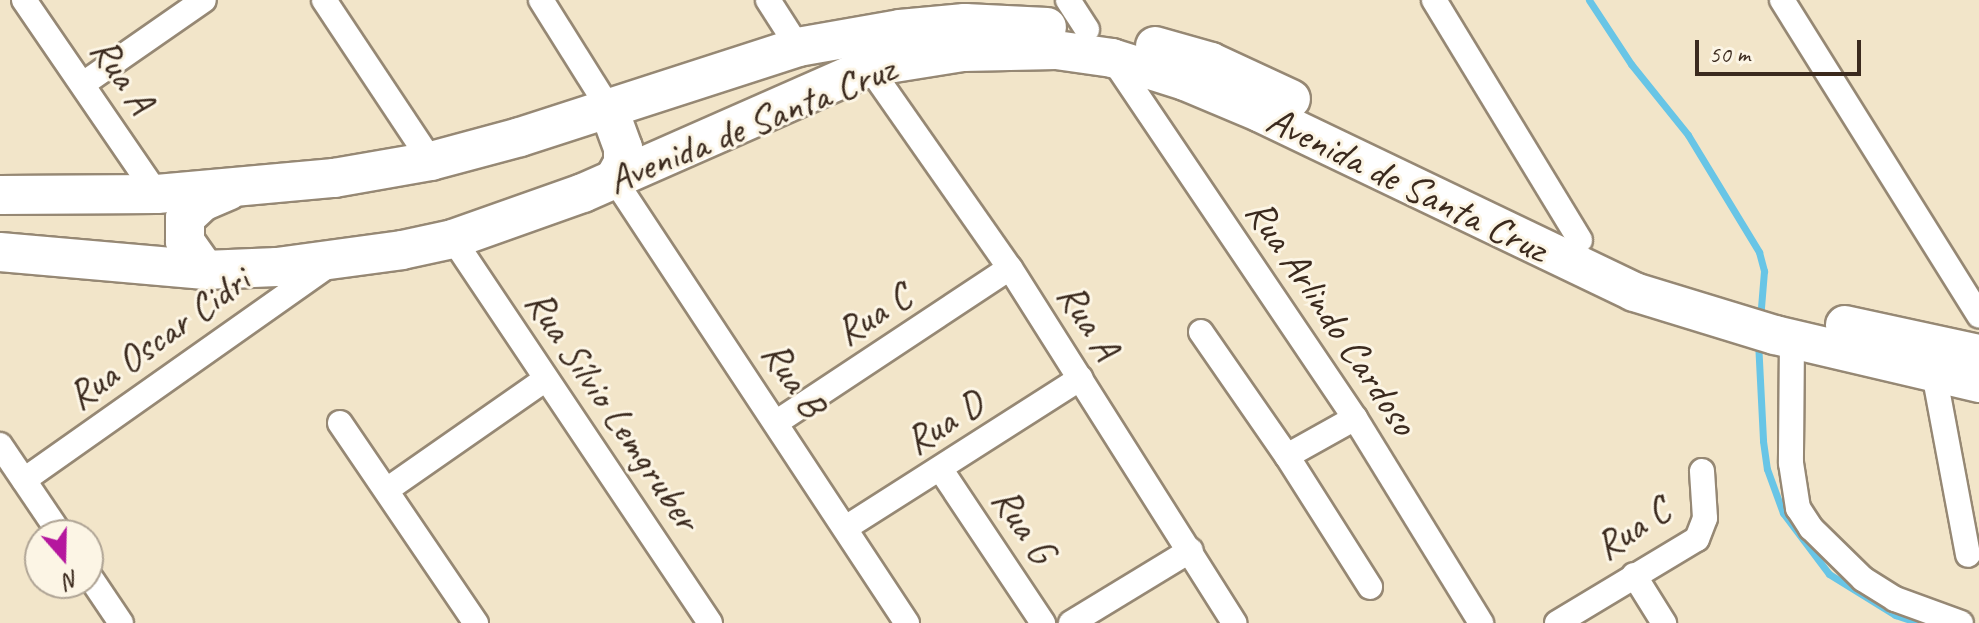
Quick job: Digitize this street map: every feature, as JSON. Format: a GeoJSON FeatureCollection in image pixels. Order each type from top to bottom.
{"type":"FeatureCollection","features":[{"type":"Feature","properties":{"kind":"main road","name":"Avenida de Santa Cruz"},"geometry":{"type":"LineString","coordinates":[[0,195],[157,194],[334,178],[431,161],[520,137],[798,47],[900,29],[1078,14],[1211,62],[1580,240],[1763,321],[1934,373],[1979,383]]}},
{"type":"Feature","properties":{"kind":"main road","name":"Avenida de Santa Cruz"},"geometry":{"type":"LineString","coordinates":[[0,252],[205,270],[338,260],[453,239],[614,179],[869,67],[963,52],[1056,50],[1112,58],[1185,81],[1261,113],[1634,292],[1763,321],[1979,354]]}},
{"type":"Feature","properties":{"kind":"main road"},"geometry":{"type":"LineString","coordinates":[[608,107],[623,148],[623,163],[614,179]]}},
{"type":"Feature","properties":{"kind":"main road"},"geometry":{"type":"LineString","coordinates":[[205,270],[185,241],[185,218],[202,202],[234,188]]}},
{"type":"Feature","properties":{"kind":"street","name":"Rua A"},"geometry":{"type":"LineString","coordinates":[[24,0],[157,194]]}},
{"type":"Feature","properties":{"kind":"street"},"geometry":{"type":"LineString","coordinates":[[324,0],[431,161]]}},
{"type":"Feature","properties":{"kind":"street"},"geometry":{"type":"LineString","coordinates":[[541,0],[608,107]]}},
{"type":"Feature","properties":{"kind":"street"},"geometry":{"type":"LineString","coordinates":[[768,0],[798,47]]}},
{"type":"Feature","properties":{"kind":"street"},"geometry":{"type":"LineString","coordinates":[[1434,0],[1580,240]]}},
{"type":"Feature","properties":{"kind":"street"},"geometry":{"type":"LineString","coordinates":[[1782,0],[1979,315]]}},
{"type":"Feature","properties":{"kind":"street"},"geometry":{"type":"LineString","coordinates":[[83,84],[191,3]]}},
{"type":"Feature","properties":{"kind":"street","name":"Rua Arlindo Cardoso"},"geometry":{"type":"LineString","coordinates":[[1112,58],[1355,418],[1481,623]]}},
{"type":"Feature","properties":{"kind":"street","name":"Rua A"},"geometry":{"type":"LineString","coordinates":[[869,67],[1010,268],[1191,550],[1234,623]]}},
{"type":"Feature","properties":{"kind":"street","name":"Rua B"},"geometry":{"type":"LineString","coordinates":[[614,179],[847,527],[907,623]]}},
{"type":"Feature","properties":{"kind":"street","name":"Rua Sílvio Lemgruber"},"geometry":{"type":"LineString","coordinates":[[453,239],[544,380],[710,623]]}},
{"type":"Feature","properties":{"kind":"street","name":"Rua Oscar Cidri"},"geometry":{"type":"LineString","coordinates":[[24,480],[302,282],[338,260]]}},
{"type":"Feature","properties":{"kind":"street","name":"Rua C"},"geometry":{"type":"LineString","coordinates":[[777,422],[1010,268]]}},
{"type":"Feature","properties":{"kind":"street"},"geometry":{"type":"LineString","coordinates":[[1763,321],[1798,508],[1811,528],[1863,579],[1895,599],[1961,623]]}},
{"type":"Feature","properties":{"kind":"street"},"geometry":{"type":"LineString","coordinates":[[1201,332],[1287,456],[1370,587]]}},
{"type":"Feature","properties":{"kind":"street"},"geometry":{"type":"LineString","coordinates":[[1934,373],[1968,555]]}},
{"type":"Feature","properties":{"kind":"street","name":"Rua D"},"geometry":{"type":"LineString","coordinates":[[847,527],[941,470],[1081,378]]}},
{"type":"Feature","properties":{"kind":"street"},"geometry":{"type":"LineString","coordinates":[[388,489],[544,380]]}},
{"type":"Feature","properties":{"kind":"street"},"geometry":{"type":"LineString","coordinates":[[1287,456],[1355,418]]}},
{"type":"Feature","properties":{"kind":"street"},"geometry":{"type":"LineString","coordinates":[[340,423],[388,489],[476,623]]}},
{"type":"Feature","properties":{"kind":"street"},"geometry":{"type":"LineString","coordinates":[[0,445],[50,519]]}},
{"type":"Feature","properties":{"kind":"street","name":"Rua G"},"geometry":{"type":"LineString","coordinates":[[941,470],[1043,623]]}},
{"type":"Feature","properties":{"kind":"street","name":"Rua C"},"geometry":{"type":"LineString","coordinates":[[1557,623],[1697,539],[1705,518],[1702,471]]}},
{"type":"Feature","properties":{"kind":"street"},"geometry":{"type":"LineString","coordinates":[[1071,623],[1191,550]]}},
{"type":"Feature","properties":{"kind":"street"},"geometry":{"type":"LineString","coordinates":[[1634,575],[1664,623]]}},
{"type":"Feature","properties":{"kind":"street"},"geometry":{"type":"LineString","coordinates":[[104,598],[121,623]]}},
{"type":"Feature","properties":{"kind":"waterway"},"geometry":{"type":"LineString","coordinates":[[1589,0],[1631,64],[1688,135],[1759,252],[1764,271],[1760,320]]}},
{"type":"Feature","properties":{"kind":"waterway"},"geometry":{"type":"LineString","coordinates":[[1758,341],[1767,469],[1783,513],[1829,574],[1895,615],[1919,623]]}}]}
